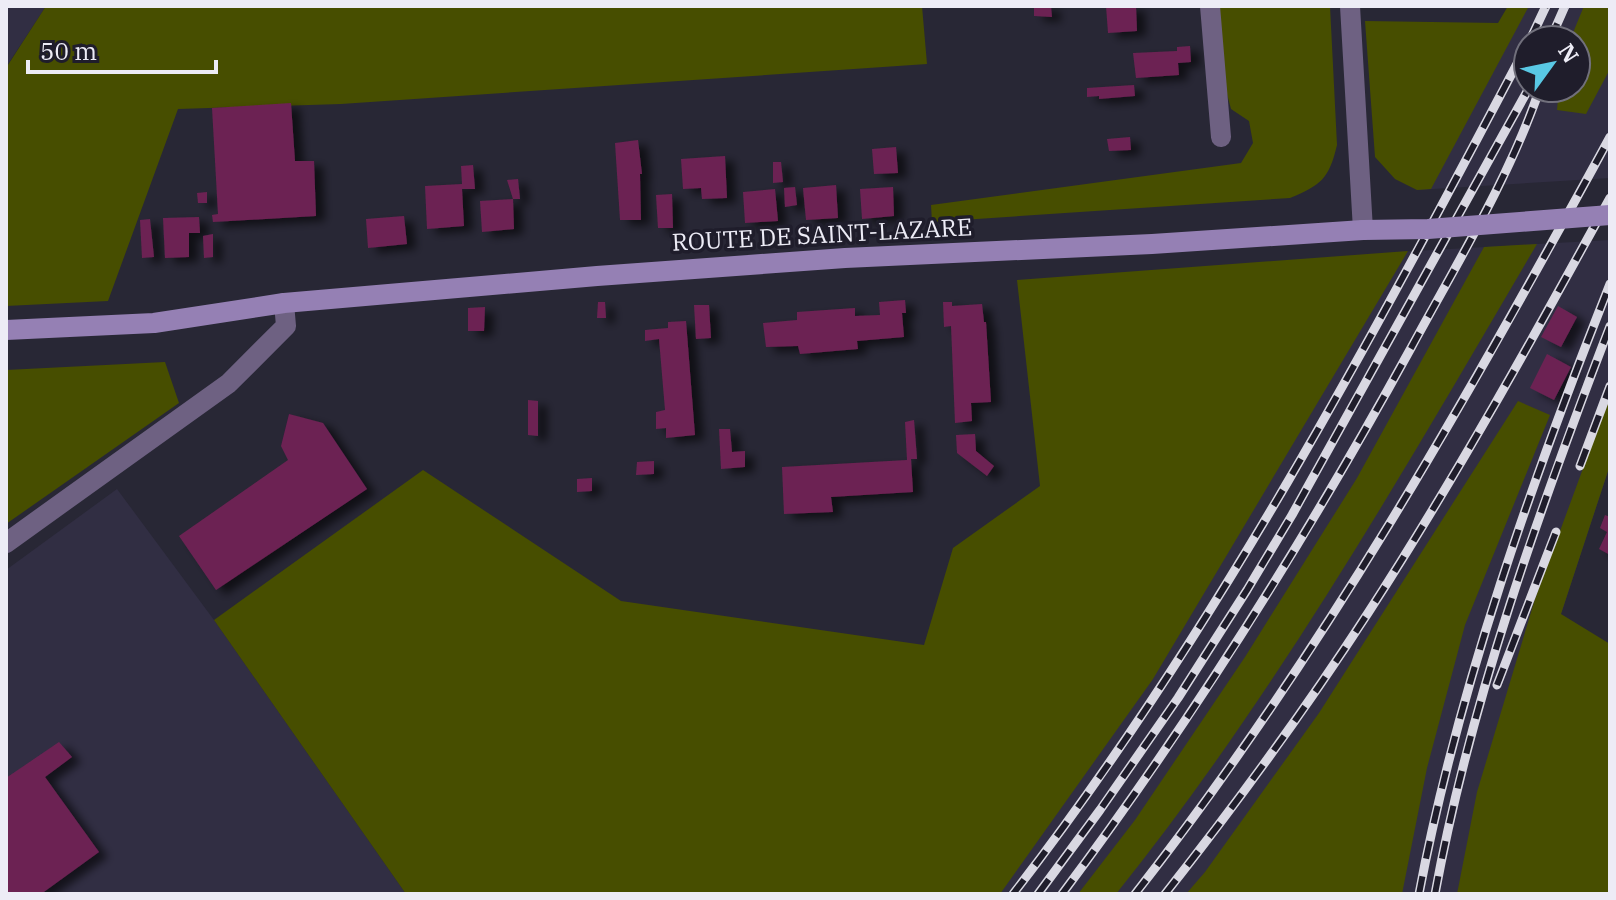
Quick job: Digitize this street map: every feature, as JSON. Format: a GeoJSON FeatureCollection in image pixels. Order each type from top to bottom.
{"type":"FeatureCollection","features":[{"type":"Feature","properties":{"kind":"main road","name":"ROUTE DE SAINT-LAZARE"},"geometry":{"type":"LineString","coordinates":[[6,330],[154,323],[284,303],[829,259],[1428,229],[1610,215]]}},
{"type":"Feature","properties":{"kind":"street"},"geometry":{"type":"LineString","coordinates":[[1210,6],[1221,137]]}},
{"type":"Feature","properties":{"kind":"street"},"geometry":{"type":"LineString","coordinates":[[1350,6],[1363,230]]}},
{"type":"Feature","properties":{"kind":"street"},"geometry":{"type":"LineString","coordinates":[[6,543],[229,383],[286,326],[284,303]]}},
{"type":"Feature","properties":{"kind":"shaded area"},"geometry":{"type":"Polygon","coordinates":[[[6,6],[46,6],[6,67],[6,6]]]}},
{"type":"Feature","properties":{"kind":"shaded area"},"geometry":{"type":"Polygon","coordinates":[[[1518,6],[1610,6],[1610,178],[1417,190],[1518,6]]]}},
{"type":"Feature","properties":{"kind":"shaded area"},"geometry":{"type":"Polygon","coordinates":[[[1610,240],[1610,465],[1561,614],[1485,894],[990,894],[1397,252],[1610,240]]]}},
{"type":"Feature","properties":{"kind":"shaded area"},"geometry":{"type":"Polygon","coordinates":[[[117,489],[214,620],[406,894],[6,894],[6,570],[117,489]]]}},
{"type":"Feature","properties":{"kind":"green space"},"geometry":{"type":"Polygon","coordinates":[[[46,6],[922,6],[927,64],[341,104],[178,109],[108,301],[6,306],[6,68],[46,6]]]}},
{"type":"Feature","properties":{"kind":"green space"},"geometry":{"type":"Polygon","coordinates":[[[1219,6],[1330,6],[1337,145],[1331,166],[1316,184],[1290,198],[932,222],[931,205],[1241,163],[1253,143],[1249,121],[1231,109],[1223,79],[1219,6]]]}},
{"type":"Feature","properties":{"kind":"green space"},"geometry":{"type":"Polygon","coordinates":[[[1508,6],[1529,6],[1519,24],[1512,24],[1512,38],[1431,189],[1417,190],[1395,179],[1375,157],[1365,21],[1498,23],[1508,6]]]}},
{"type":"Feature","properties":{"kind":"green space"},"geometry":{"type":"Polygon","coordinates":[[[1584,6],[1610,6],[1610,69],[1592,103],[1592,24],[1577,24],[1584,6]]]}},
{"type":"Feature","properties":{"kind":"green space"},"geometry":{"type":"Polygon","coordinates":[[[1558,104],[1591,104],[1586,114],[1557,110],[1558,104]]]}},
{"type":"Feature","properties":{"kind":"green space"},"geometry":{"type":"Polygon","coordinates":[[[1537,244],[1338,577],[1232,739],[1116,894],[1078,894],[1135,820],[1245,657],[1357,478],[1484,247],[1537,244]]]}},
{"type":"Feature","properties":{"kind":"green space"},"geometry":{"type":"Polygon","coordinates":[[[1408,251],[1153,679],[1000,894],[406,894],[214,620],[423,470],[621,601],[924,645],[953,548],[1040,486],[1017,280],[1408,251]]]}},
{"type":"Feature","properties":{"kind":"green space"},"geometry":{"type":"Polygon","coordinates":[[[165,362],[179,403],[6,524],[6,370],[165,362]]]}},
{"type":"Feature","properties":{"kind":"green space"},"geometry":{"type":"Polygon","coordinates":[[[1610,395],[1610,465],[1561,614],[1610,644],[1610,894],[1457,894],[1477,792],[1535,599],[1610,395]]]}},
{"type":"Feature","properties":{"kind":"green space"},"geometry":{"type":"Polygon","coordinates":[[[1518,401],[1550,415],[1465,625],[1427,768],[1402,894],[1186,894],[1319,713],[1518,401]]]}},
{"type":"Feature","properties":{"kind":"building"},"geometry":{"type":"Polygon","coordinates":[[[1034,6],[1051,6],[1052,17],[1034,16],[1034,6]]]}},
{"type":"Feature","properties":{"kind":"building"},"geometry":{"type":"Polygon","coordinates":[[[1106,6],[1136,6],[1137,31],[1108,33],[1106,6]]]}},
{"type":"Feature","properties":{"kind":"building"},"geometry":{"type":"Polygon","coordinates":[[[1190,46],[1191,62],[1178,63],[1179,75],[1136,78],[1133,53],[1177,51],[1177,47],[1190,46]]]}},
{"type":"Feature","properties":{"kind":"building"},"geometry":{"type":"Polygon","coordinates":[[[1134,85],[1135,96],[1087,97],[1087,88],[1134,85]]]}},
{"type":"Feature","properties":{"kind":"building"},"geometry":{"type":"Polygon","coordinates":[[[291,103],[295,161],[314,161],[316,216],[213,222],[212,215],[218,214],[212,108],[291,103]]]}},
{"type":"Feature","properties":{"kind":"building"},"geometry":{"type":"Polygon","coordinates":[[[1130,137],[1131,150],[1109,151],[1107,139],[1130,137]]]}},
{"type":"Feature","properties":{"kind":"building"},"geometry":{"type":"Polygon","coordinates":[[[638,140],[642,174],[641,220],[620,220],[615,143],[638,140]]]}},
{"type":"Feature","properties":{"kind":"building"},"geometry":{"type":"Polygon","coordinates":[[[896,147],[898,173],[874,174],[872,149],[896,147]]]}},
{"type":"Feature","properties":{"kind":"building"},"geometry":{"type":"Polygon","coordinates":[[[725,156],[727,198],[702,199],[701,188],[683,189],[681,159],[725,156]]]}},
{"type":"Feature","properties":{"kind":"building"},"geometry":{"type":"Polygon","coordinates":[[[773,162],[781,162],[783,182],[773,183],[773,162]]]}},
{"type":"Feature","properties":{"kind":"building"},"geometry":{"type":"Polygon","coordinates":[[[473,165],[475,189],[462,189],[464,226],[427,229],[425,186],[462,184],[461,166],[473,165]]]}},
{"type":"Feature","properties":{"kind":"building"},"geometry":{"type":"Polygon","coordinates":[[[518,179],[520,199],[513,199],[507,180],[518,179]]]}},
{"type":"Feature","properties":{"kind":"building"},"geometry":{"type":"Polygon","coordinates":[[[836,185],[838,218],[806,220],[803,188],[836,185]]]}},
{"type":"Feature","properties":{"kind":"building"},"geometry":{"type":"Polygon","coordinates":[[[795,187],[797,205],[785,207],[784,188],[795,187]]]}},
{"type":"Feature","properties":{"kind":"building"},"geometry":{"type":"Polygon","coordinates":[[[893,187],[894,216],[862,219],[860,189],[893,187]]]}},
{"type":"Feature","properties":{"kind":"building"},"geometry":{"type":"Polygon","coordinates":[[[775,189],[778,221],[745,223],[743,192],[775,189]]]}},
{"type":"Feature","properties":{"kind":"building"},"geometry":{"type":"Polygon","coordinates":[[[207,192],[207,203],[198,203],[197,193],[207,192]]]}},
{"type":"Feature","properties":{"kind":"building"},"geometry":{"type":"Polygon","coordinates":[[[672,194],[673,228],[658,228],[656,195],[672,194]]]}},
{"type":"Feature","properties":{"kind":"building"},"geometry":{"type":"Polygon","coordinates":[[[513,199],[514,229],[482,232],[480,201],[513,199]]]}},
{"type":"Feature","properties":{"kind":"building"},"geometry":{"type":"Polygon","coordinates":[[[404,216],[407,244],[368,248],[366,219],[404,216]]]}},
{"type":"Feature","properties":{"kind":"building"},"geometry":{"type":"Polygon","coordinates":[[[199,217],[200,233],[189,233],[189,257],[165,258],[163,218],[199,217]]]}},
{"type":"Feature","properties":{"kind":"building"},"geometry":{"type":"Polygon","coordinates":[[[150,219],[154,257],[142,258],[140,220],[150,219]]]}},
{"type":"Feature","properties":{"kind":"building"},"geometry":{"type":"Polygon","coordinates":[[[213,234],[213,257],[204,258],[203,236],[213,234]]]}},
{"type":"Feature","properties":{"kind":"building"},"geometry":{"type":"Polygon","coordinates":[[[905,300],[906,313],[902,313],[904,337],[857,341],[858,349],[800,354],[798,346],[766,347],[763,323],[797,320],[797,312],[855,308],[855,316],[880,315],[879,302],[905,300]]]}},
{"type":"Feature","properties":{"kind":"building"},"geometry":{"type":"Polygon","coordinates":[[[598,302],[605,302],[606,318],[597,318],[598,302]]]}},
{"type":"Feature","properties":{"kind":"building"},"geometry":{"type":"Polygon","coordinates":[[[943,302],[952,302],[952,306],[982,304],[991,402],[971,403],[972,421],[955,423],[951,326],[944,327],[943,302]]]}},
{"type":"Feature","properties":{"kind":"building"},"geometry":{"type":"Polygon","coordinates":[[[694,305],[709,305],[711,338],[696,339],[694,305]]]}},
{"type":"Feature","properties":{"kind":"building"},"geometry":{"type":"Polygon","coordinates":[[[1558,306],[1577,317],[1561,347],[1541,337],[1558,306]]]}},
{"type":"Feature","properties":{"kind":"building"},"geometry":{"type":"Polygon","coordinates":[[[485,307],[484,331],[468,331],[468,308],[485,307]]]}},
{"type":"Feature","properties":{"kind":"building"},"geometry":{"type":"Polygon","coordinates":[[[686,321],[695,435],[666,438],[666,428],[656,429],[656,412],[665,410],[659,339],[645,341],[645,330],[668,328],[668,322],[686,321]]]}},
{"type":"Feature","properties":{"kind":"building"},"geometry":{"type":"Polygon","coordinates":[[[1547,354],[1571,367],[1554,400],[1530,388],[1547,354]]]}},
{"type":"Feature","properties":{"kind":"building"},"geometry":{"type":"Polygon","coordinates":[[[528,400],[538,401],[538,436],[528,435],[528,400]]]}},
{"type":"Feature","properties":{"kind":"building"},"geometry":{"type":"Polygon","coordinates":[[[289,414],[323,423],[367,489],[216,590],[179,536],[288,460],[281,446],[289,414]]]}},
{"type":"Feature","properties":{"kind":"building"},"geometry":{"type":"Polygon","coordinates":[[[914,420],[917,459],[911,459],[913,492],[831,497],[833,512],[784,514],[782,467],[907,460],[905,422],[914,420]]]}},
{"type":"Feature","properties":{"kind":"building"},"geometry":{"type":"Polygon","coordinates":[[[719,429],[730,429],[732,452],[745,451],[745,467],[721,469],[719,429]]]}},
{"type":"Feature","properties":{"kind":"building"},"geometry":{"type":"Polygon","coordinates":[[[975,434],[976,451],[994,466],[987,476],[957,453],[956,435],[975,434]]]}},
{"type":"Feature","properties":{"kind":"building"},"geometry":{"type":"Polygon","coordinates":[[[654,461],[654,474],[636,475],[637,462],[654,461]]]}},
{"type":"Feature","properties":{"kind":"building"},"geometry":{"type":"Polygon","coordinates":[[[592,478],[592,491],[577,492],[577,479],[592,478]]]}},
{"type":"Feature","properties":{"kind":"building"},"geometry":{"type":"Polygon","coordinates":[[[1605,515],[1610,517],[1610,555],[1599,549],[1607,532],[1600,528],[1605,515]]]}},
{"type":"Feature","properties":{"kind":"building"},"geometry":{"type":"Polygon","coordinates":[[[59,742],[72,757],[45,777],[99,852],[41,894],[6,894],[6,778],[59,742]]]}},
{"type":"Feature","properties":{"kind":"railway"},"geometry":{"type":"LineString","coordinates":[[1538,24],[1546,6]]}},
{"type":"Feature","properties":{"kind":"railway"},"geometry":{"type":"LineString","coordinates":[[1557,24],[1565,6]]}},
{"type":"Feature","properties":{"kind":"railway"},"geometry":{"type":"LineString","coordinates":[[1013,894],[1158,691],[1225,586],[1351,372],[1512,73]]}},
{"type":"Feature","properties":{"kind":"railway"},"geometry":{"type":"LineString","coordinates":[[1038,894],[1178,698],[1247,590],[1292,515],[1520,104]]}},
{"type":"Feature","properties":{"kind":"railway"},"geometry":{"type":"LineString","coordinates":[[1062,894],[1202,695],[1331,489],[1481,220],[1534,104]]}},
{"type":"Feature","properties":{"kind":"railway"},"geometry":{"type":"LineString","coordinates":[[1135,894],[1267,713],[1388,526],[1501,333],[1610,137]]}},
{"type":"Feature","properties":{"kind":"railway"},"geometry":{"type":"LineString","coordinates":[[1165,894],[1270,756],[1368,613],[1523,356],[1610,198]]}},
{"type":"Feature","properties":{"kind":"railway"},"geometry":{"type":"LineString","coordinates":[[1419,894],[1454,739],[1500,584],[1553,432],[1610,284]]}},
{"type":"Feature","properties":{"kind":"railway"},"geometry":{"type":"LineString","coordinates":[[1435,894],[1450,821],[1487,677],[1533,536],[1610,326]]}},
{"type":"Feature","properties":{"kind":"railway"},"geometry":{"type":"LineString","coordinates":[[1580,466],[1610,386]]}},
{"type":"Feature","properties":{"kind":"railway"},"geometry":{"type":"LineString","coordinates":[[1497,685],[1556,532]]}}]}
